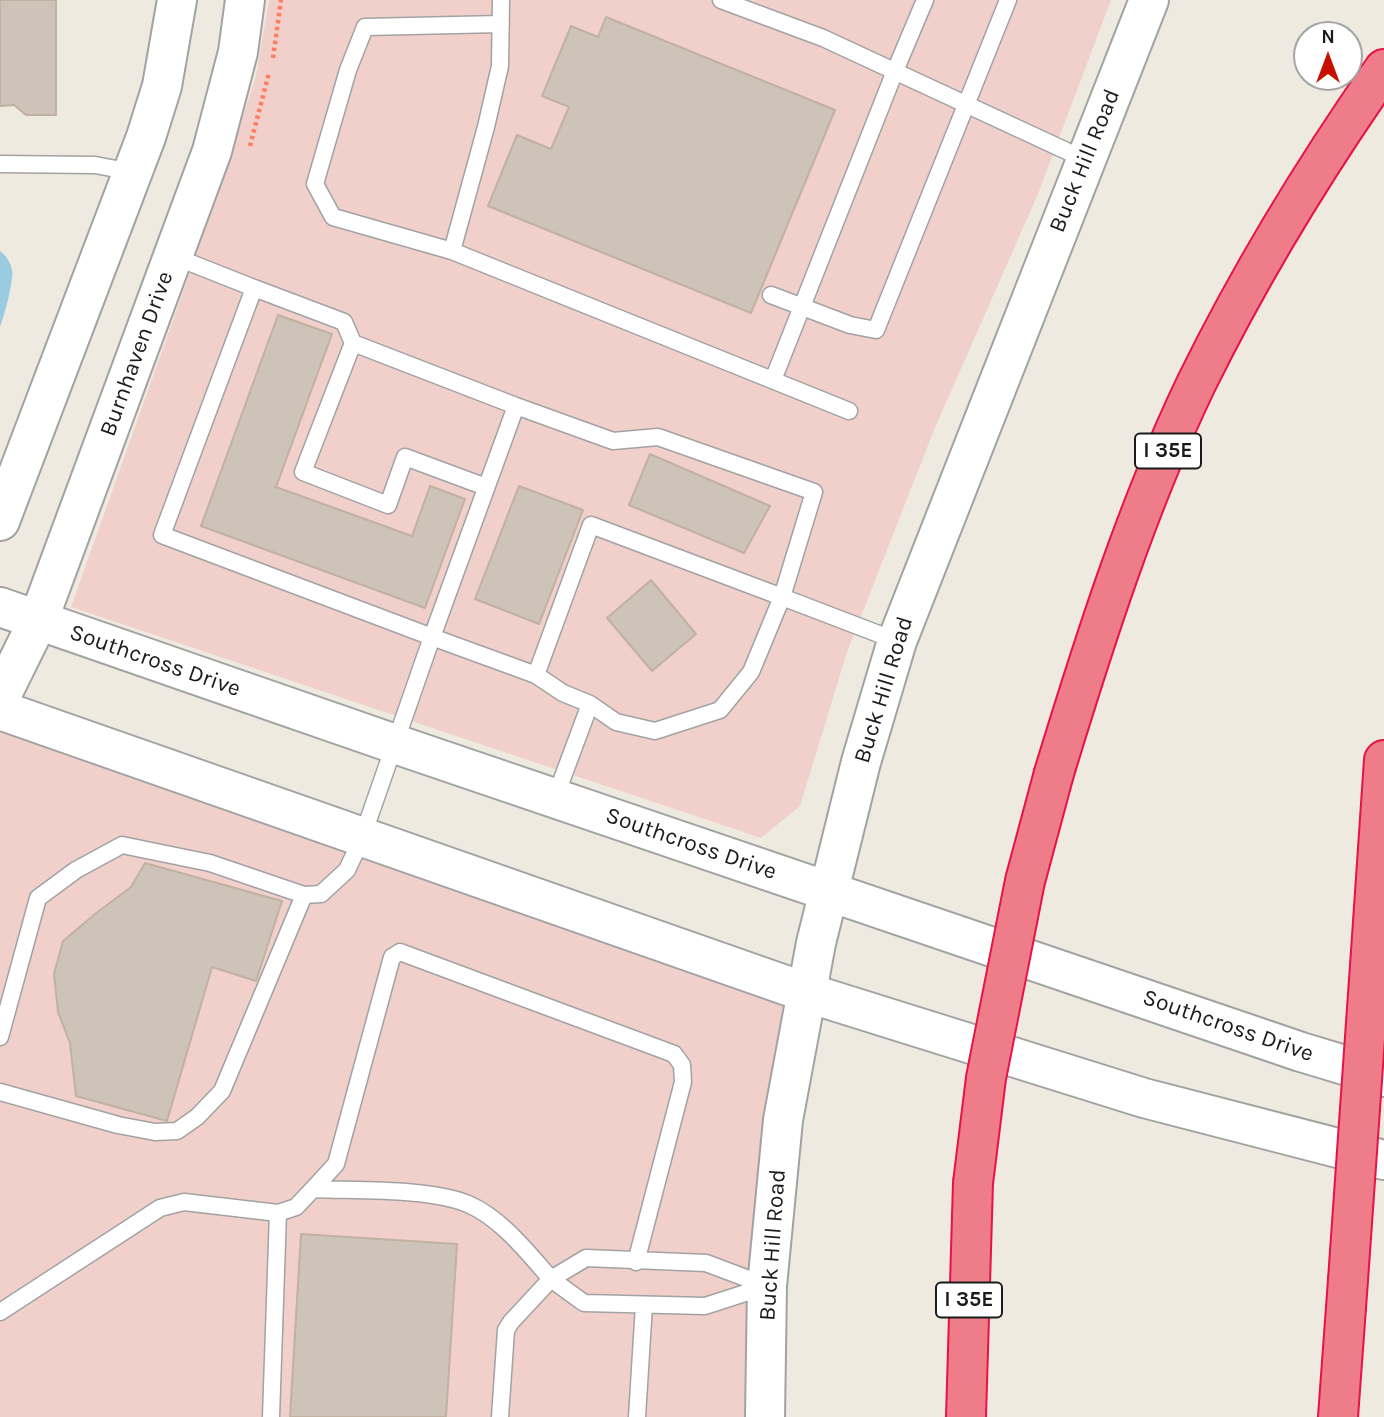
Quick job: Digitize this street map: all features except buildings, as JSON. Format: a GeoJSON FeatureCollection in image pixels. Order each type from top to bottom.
{"type":"FeatureCollection","features":[{"type":"Feature","properties":{"kind":"highway","name":"I 35E"},"geometry":{"type":"LineString","coordinates":[[966,1417],[973,1183],[986,1078],[1020,907],[1054,773],[1132,536],[1196,385],[1256,271],[1328,149],[1384,69]]}},
{"type":"Feature","properties":{"kind":"highway"},"geometry":{"type":"LineString","coordinates":[[1338,1417],[1384,760]]}},
{"type":"Feature","properties":{"kind":"street"},"geometry":{"type":"LineString","coordinates":[[0,521],[162,86],[177,0]]}},
{"type":"Feature","properties":{"kind":"street","name":"Burnhaven Drive"},"geometry":{"type":"LineString","coordinates":[[0,698],[38,621],[212,151],[238,52],[245,0]]}},
{"type":"Feature","properties":{"kind":"street","name":"Buck Hill Road"},"geometry":{"type":"LineString","coordinates":[[765,1417],[767,1286],[783,1120],[806,992],[861,762],[897,641],[1149,0]]}},
{"type":"Feature","properties":{"kind":"street","name":"Southcross Drive"},"geometry":{"type":"LineString","coordinates":[[0,607],[394,744],[1301,1052],[1384,1077]]}},
{"type":"Feature","properties":{"kind":"street"},"geometry":{"type":"LineString","coordinates":[[0,710],[806,992],[1144,1098],[1384,1160]]}},
{"type":"Feature","properties":{"kind":"lane"},"geometry":{"type":"LineString","coordinates":[[452,251],[500,65],[501,0]]}},
{"type":"Feature","properties":{"kind":"lane"},"geometry":{"type":"LineString","coordinates":[[721,0],[823,38],[1086,159]]}},
{"type":"Feature","properties":{"kind":"lane"},"geometry":{"type":"LineString","coordinates":[[765,16],[771,0]]}},
{"type":"Feature","properties":{"kind":"lane"},"geometry":{"type":"LineString","coordinates":[[774,380],[925,0]]}},
{"type":"Feature","properties":{"kind":"lane"},"geometry":{"type":"LineString","coordinates":[[771,295],[850,325],[876,330],[1008,0]]}},
{"type":"Feature","properties":{"kind":"lane"},"geometry":{"type":"LineString","coordinates":[[501,24],[365,27],[348,70],[315,184],[333,217],[452,251],[849,411]]}},
{"type":"Feature","properties":{"kind":"lane"},"geometry":{"type":"LineString","coordinates":[[0,164],[95,165],[132,172]]}},
{"type":"Feature","properties":{"kind":"lane"},"geometry":{"type":"LineString","coordinates":[[173,256],[344,322],[353,343],[303,472],[388,505],[405,457],[486,487]]}},
{"type":"Feature","properties":{"kind":"lane"},"geometry":{"type":"LineString","coordinates":[[254,288],[162,535],[536,675],[617,722],[655,731],[720,710],[751,672],[782,597],[814,492],[658,437],[613,441],[516,407],[353,343]]}},
{"type":"Feature","properties":{"kind":"lane"},"geometry":{"type":"LineString","coordinates":[[0,1037],[38,898],[75,870],[122,845],[210,863],[304,895],[321,894],[347,870],[362,838],[516,407]]}},
{"type":"Feature","properties":{"kind":"lane"},"geometry":{"type":"LineString","coordinates":[[536,675],[591,525],[897,641]]}},
{"type":"Feature","properties":{"kind":"lane"},"geometry":{"type":"LineString","coordinates":[[555,798],[590,704]]}},
{"type":"Feature","properties":{"kind":"lane"},"geometry":{"type":"LineString","coordinates":[[0,1092],[118,1125],[155,1132],[177,1131],[197,1117],[222,1091],[304,895]]}},
{"type":"Feature","properties":{"kind":"lane"},"geometry":{"type":"LineString","coordinates":[[0,1312],[160,1208],[184,1202],[278,1213],[296,1207],[336,1164],[392,957],[400,952],[674,1054],[682,1065],[683,1082],[636,1262]]}},
{"type":"Feature","properties":{"kind":"lane"},"geometry":{"type":"LineString","coordinates":[[313,1189],[442,1196],[470,1205],[512,1236],[551,1279],[584,1303],[705,1306],[767,1286]]}},
{"type":"Feature","properties":{"kind":"lane"},"geometry":{"type":"LineString","coordinates":[[271,1417],[278,1213]]}},
{"type":"Feature","properties":{"kind":"lane"},"geometry":{"type":"LineString","coordinates":[[500,1417],[506,1330],[551,1279],[586,1258],[706,1263],[767,1286]]}},
{"type":"Feature","properties":{"kind":"lane"},"geometry":{"type":"LineString","coordinates":[[637,1417],[644,1305]]}},
{"type":"Feature","properties":{"kind":"shaded area"},"geometry":{"type":"Polygon","coordinates":[[[269,0],[1111,0],[1038,194],[934,430],[847,652],[800,806],[761,838],[71,607],[216,199],[256,76],[269,0]]]}},
{"type":"Feature","properties":{"kind":"shaded area"},"geometry":{"type":"Polygon","coordinates":[[[0,710],[805,992],[765,1417],[0,1417],[0,710]]]}},
{"type":"Feature","properties":{"kind":"water"},"geometry":{"type":"Polygon","coordinates":[[[0,251],[9,262],[12,275],[0,327],[0,251]]]}}]}
